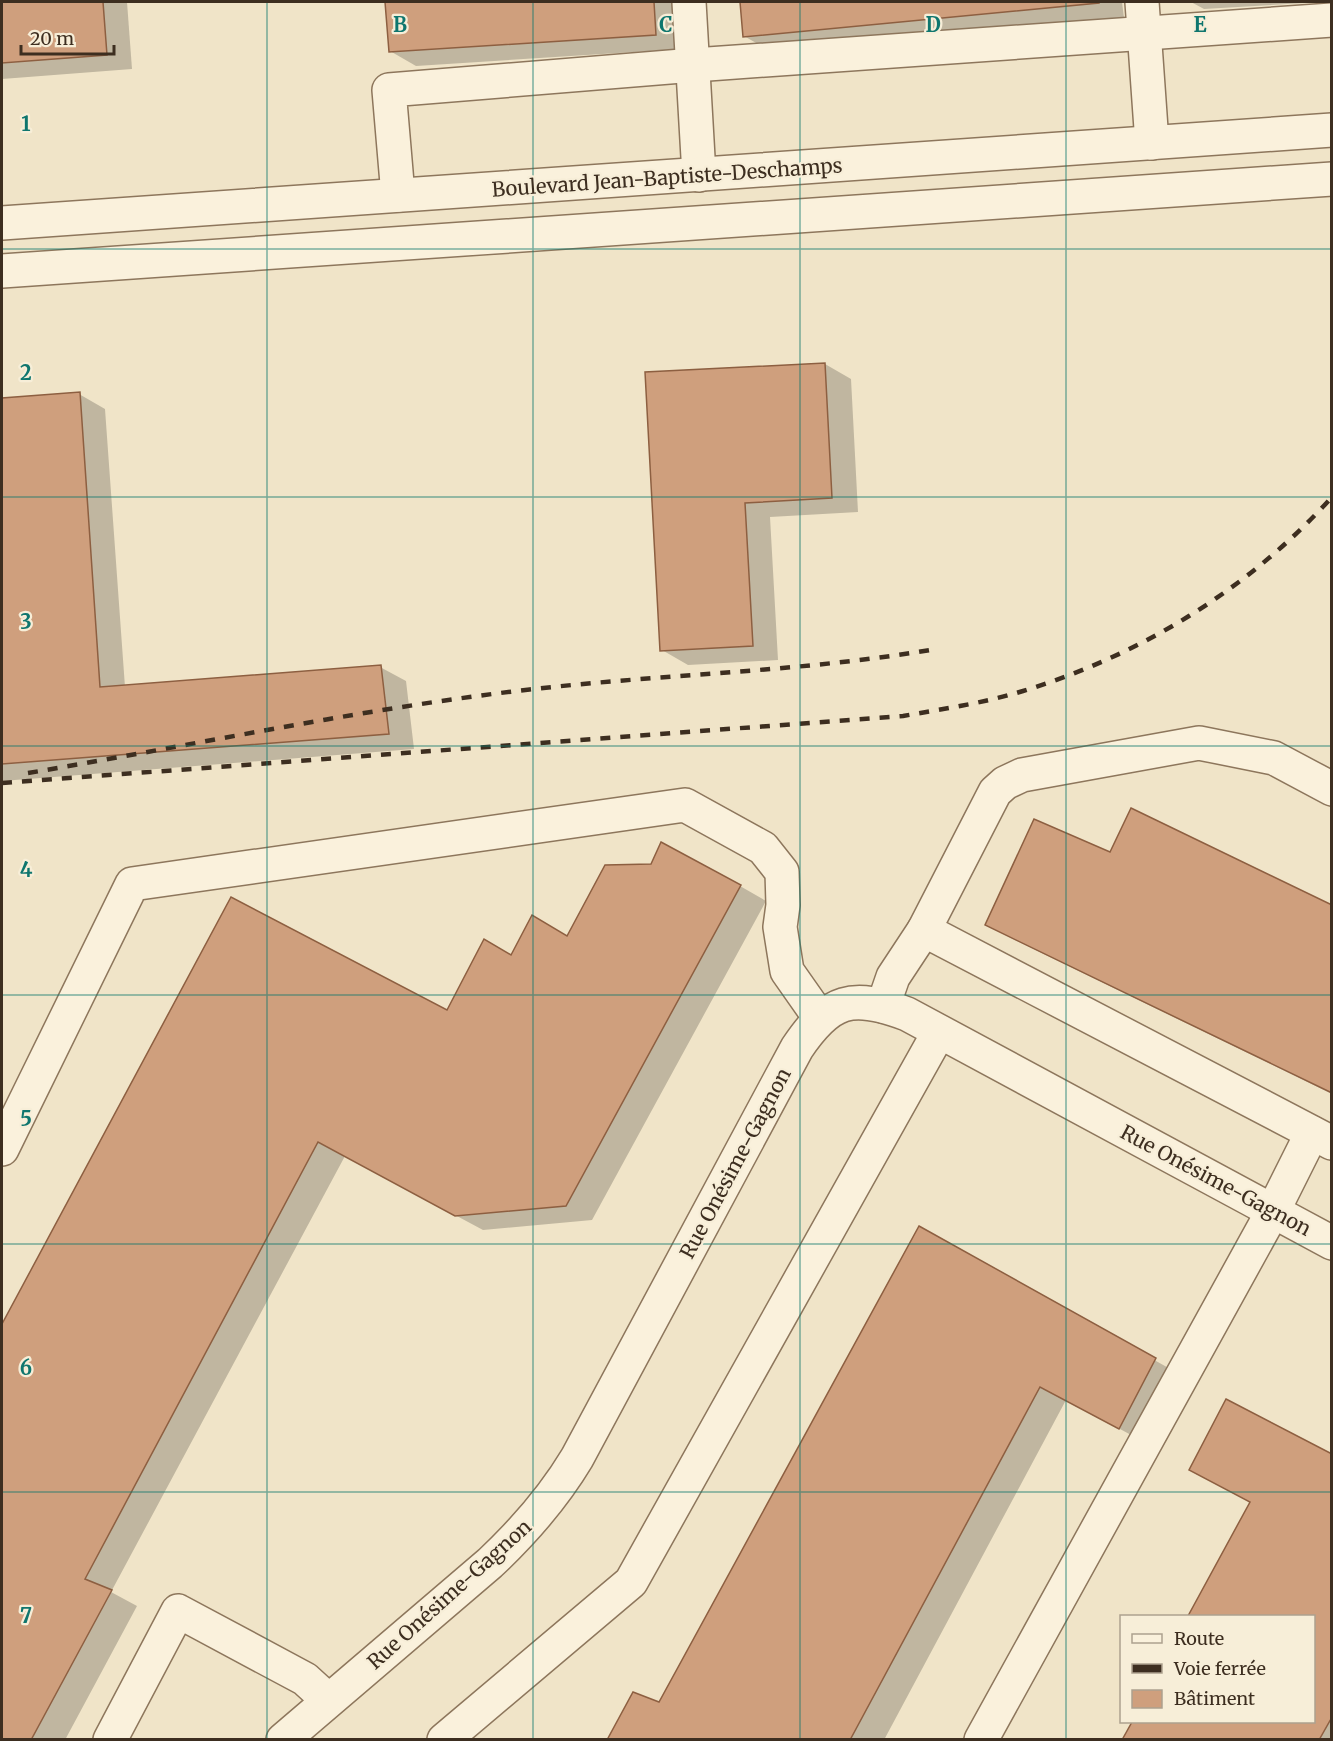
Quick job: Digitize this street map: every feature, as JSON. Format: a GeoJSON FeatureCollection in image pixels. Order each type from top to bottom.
{"type":"FeatureCollection","features":[{"type":"Feature","properties":{"kind":"street"},"geometry":{"type":"LineString","coordinates":[[689,2],[699,175]]}},
{"type":"Feature","properties":{"kind":"street"},"geometry":{"type":"LineString","coordinates":[[1143,17],[1152,143]]}},
{"type":"Feature","properties":{"kind":"street"},"geometry":{"type":"LineString","coordinates":[[398,195],[389,90],[694,65],[1143,17],[1332,20]]}},
{"type":"Feature","properties":{"kind":"street","name":"Boulevard Jean-Baptiste-Deschamps"},"geometry":{"type":"LineString","coordinates":[[2,223],[1332,130]]}},
{"type":"Feature","properties":{"kind":"street"},"geometry":{"type":"LineString","coordinates":[[2,271],[1332,179]]}},
{"type":"Feature","properties":{"kind":"street"},"geometry":{"type":"LineString","coordinates":[[136,213],[139,260]]}},
{"type":"Feature","properties":{"kind":"street"},"geometry":{"type":"LineString","coordinates":[[883,1006],[894,977],[924,930],[995,792],[1005,783],[1022,775],[1199,743],[1274,758],[1332,789]]}},
{"type":"Feature","properties":{"kind":"street"},"geometry":{"type":"LineString","coordinates":[[2,1149],[132,884],[685,805],[763,848],[782,872],[783,905],[780,927],[787,971],[820,1018]]}},
{"type":"Feature","properties":{"kind":"street"},"geometry":{"type":"LineString","coordinates":[[924,930],[1322,1138],[1273,1211],[981,1740]]}},
{"type":"Feature","properties":{"kind":"street","name":"Rue Onésime-Gagnon"},"geometry":{"type":"LineString","coordinates":[[283,1740],[490,1563],[523,1532],[552,1496],[577,1458],[787,1066],[806,1034],[820,1018],[832,1009],[845,1004],[857,1003],[883,1006],[907,1014],[1332,1243]]}},
{"type":"Feature","properties":{"kind":"street"},"geometry":{"type":"LineString","coordinates":[[444,1740],[631,1582],[939,1032]]}},
{"type":"Feature","properties":{"kind":"street"},"geometry":{"type":"LineString","coordinates":[[110,1740],[178,1611],[305,1679],[328,1700]]}},
{"type":"Feature","properties":{"kind":"building"},"geometry":{"type":"Polygon","coordinates":[[[2,2],[103,2],[107,55],[2,63],[2,2]]]}},
{"type":"Feature","properties":{"kind":"building"},"geometry":{"type":"Polygon","coordinates":[[[385,2],[654,2],[656,35],[389,52],[385,2]]]}},
{"type":"Feature","properties":{"kind":"building"},"geometry":{"type":"Polygon","coordinates":[[[740,2],[1099,2],[1099,3],[743,37],[740,2]]]}},
{"type":"Feature","properties":{"kind":"building"},"geometry":{"type":"Polygon","coordinates":[[[825,363],[832,498],[745,503],[753,646],[660,651],[645,372],[825,363]]]}},
{"type":"Feature","properties":{"kind":"building"},"geometry":{"type":"Polygon","coordinates":[[[80,392],[100,687],[381,665],[389,734],[2,764],[2,398],[80,392]]]}},
{"type":"Feature","properties":{"kind":"building"},"geometry":{"type":"Polygon","coordinates":[[[1131,808],[1332,905],[1332,1093],[985,925],[1034,819],[1110,852],[1131,808]]]}},
{"type":"Feature","properties":{"kind":"building"},"geometry":{"type":"Polygon","coordinates":[[[661,842],[741,885],[566,1206],[455,1216],[318,1142],[85,1579],[112,1590],[31,1740],[2,1740],[2,1324],[231,897],[447,1010],[484,939],[511,955],[532,915],[567,936],[605,865],[651,864],[661,842]]]}},
{"type":"Feature","properties":{"kind":"building"},"geometry":{"type":"Polygon","coordinates":[[[919,1226],[1156,1358],[1119,1429],[1040,1387],[850,1740],[607,1740],[633,1692],[659,1702],[919,1226]]]}},
{"type":"Feature","properties":{"kind":"building"},"geometry":{"type":"Polygon","coordinates":[[[1226,1399],[1332,1454],[1332,1717],[1319,1740],[1122,1740],[1131,1723],[1315,1723],[1315,1615],[1189,1615],[1250,1502],[1189,1470],[1226,1399]]]}},
{"type":"Feature","properties":{"kind":"railway"},"geometry":{"type":"LineString","coordinates":[[2,783],[903,716],[978,702],[1023,691],[1067,676],[1151,638],[1191,615],[1265,561],[1332,497]]}},
{"type":"Feature","properties":{"kind":"railway"},"geometry":{"type":"LineString","coordinates":[[28,773],[343,717],[470,697],[584,684],[831,663],[930,650]]}}]}
